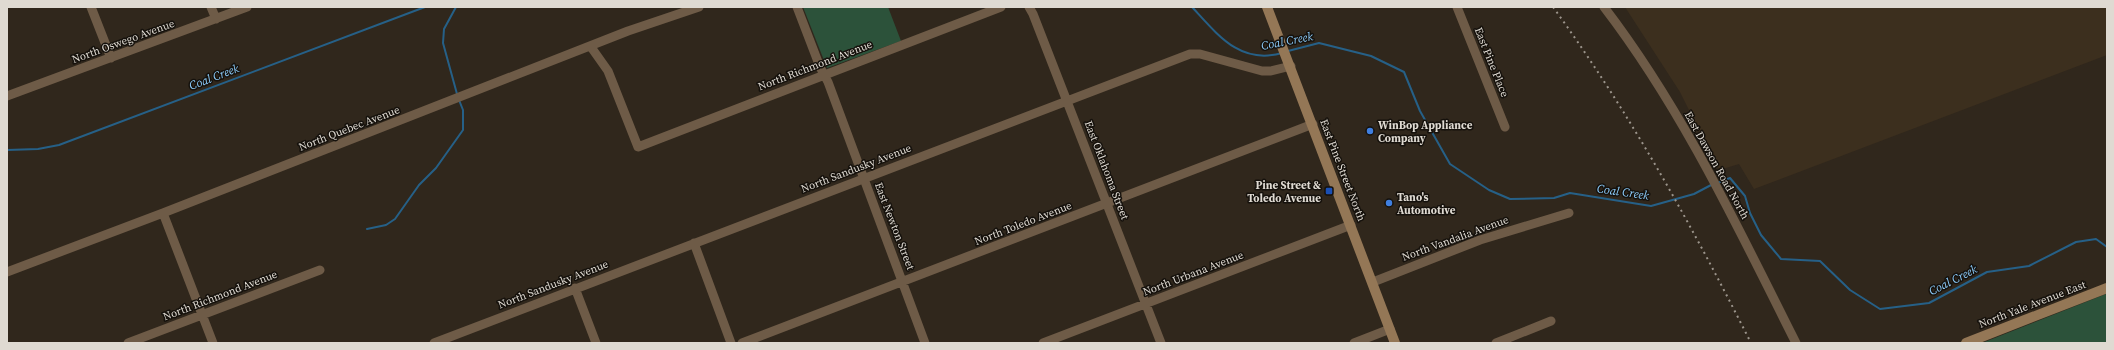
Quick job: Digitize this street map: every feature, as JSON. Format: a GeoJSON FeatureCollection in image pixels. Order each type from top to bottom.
{"type":"FeatureCollection","features":[{"type":"Feature","properties":{"kind":"main road","name":"East Pine Street North"},"geometry":{"type":"LineString","coordinates":[[1267,7],[1313,124],[1395,343]]}},
{"type":"Feature","properties":{"kind":"main road","name":"North Yale Avenue East"},"geometry":{"type":"LineString","coordinates":[[1966,343],[2107,288]]}},
{"type":"Feature","properties":{"kind":"street"},"geometry":{"type":"LineString","coordinates":[[91,7],[110,58]]}},
{"type":"Feature","properties":{"kind":"street"},"geometry":{"type":"LineString","coordinates":[[211,7],[216,19]]}},
{"type":"Feature","properties":{"kind":"street","name":"North Oswego Avenue"},"geometry":{"type":"LineString","coordinates":[[7,96],[247,7]]}},
{"type":"Feature","properties":{"kind":"street","name":"North Quebec Avenue"},"geometry":{"type":"LineString","coordinates":[[7,272],[591,47],[628,31],[699,7]]}},
{"type":"Feature","properties":{"kind":"street","name":"East Newton Street"},"geometry":{"type":"LineString","coordinates":[[797,7],[864,178],[925,343]]}},
{"type":"Feature","properties":{"kind":"street","name":"North Richmond Avenue"},"geometry":{"type":"LineString","coordinates":[[591,47],[608,71],[638,147],[1001,7]]}},
{"type":"Feature","properties":{"kind":"street","name":"East Oklahoma Street"},"geometry":{"type":"LineString","coordinates":[[1028,7],[1034,14],[1161,343]]}},
{"type":"Feature","properties":{"kind":"street","name":"East Pine Place"},"geometry":{"type":"LineString","coordinates":[[1457,7],[1505,127]]}},
{"type":"Feature","properties":{"kind":"street","name":"East Dawson Road North"},"geometry":{"type":"LineString","coordinates":[[1604,7],[1646,67],[1710,174],[1796,343]]}},
{"type":"Feature","properties":{"kind":"street","name":"North Sandusky Avenue"},"geometry":{"type":"LineString","coordinates":[[434,343],[458,339],[575,288],[1190,54],[1200,54],[1262,71],[1271,71],[1290,64]]}},
{"type":"Feature","properties":{"kind":"street","name":"North Toledo Avenue"},"geometry":{"type":"LineString","coordinates":[[742,343],[1313,124]]}},
{"type":"Feature","properties":{"kind":"street"},"geometry":{"type":"LineString","coordinates":[[163,213],[213,343]]}},
{"type":"Feature","properties":{"kind":"street","name":"North Vandalia Avenue"},"geometry":{"type":"LineString","coordinates":[[1373,282],[1480,240],[1568,213]]}},
{"type":"Feature","properties":{"kind":"street","name":"North Urbana Avenue"},"geometry":{"type":"LineString","coordinates":[[1043,343],[1351,225]]}},
{"type":"Feature","properties":{"kind":"street"},"geometry":{"type":"LineString","coordinates":[[694,243],[731,343]]}},
{"type":"Feature","properties":{"kind":"street","name":"North Richmond Avenue"},"geometry":{"type":"LineString","coordinates":[[128,343],[320,270]]}},
{"type":"Feature","properties":{"kind":"street"},"geometry":{"type":"LineString","coordinates":[[575,288],[596,343]]}},
{"type":"Feature","properties":{"kind":"street"},"geometry":{"type":"LineString","coordinates":[[1496,343],[1551,322]]}},
{"type":"Feature","properties":{"kind":"street"},"geometry":{"type":"LineString","coordinates":[[1354,343],[1390,329]]}},
{"type":"Feature","properties":{"kind":"shaded area"},"geometry":{"type":"Polygon","coordinates":[[[1625,7],[2107,7],[2107,55],[1754,189],[1739,164],[1719,170],[1680,92],[1625,7]]]}},
{"type":"Feature","properties":{"kind":"green space"},"geometry":{"type":"Polygon","coordinates":[[[803,7],[888,7],[901,41],[827,68],[803,7]]]}},
{"type":"Feature","properties":{"kind":"green space"},"geometry":{"type":"Polygon","coordinates":[[[2106,294],[2107,343],[1982,343],[2106,294]]]}},
{"type":"Feature","properties":{"kind":"waterway","name":"Coal Creek"},"geometry":{"type":"LineString","coordinates":[[7,150],[38,149],[59,145],[425,7]]}},
{"type":"Feature","properties":{"kind":"waterway"},"geometry":{"type":"LineString","coordinates":[[456,7],[444,29],[443,43],[457,94]]}},
{"type":"Feature","properties":{"kind":"waterway","name":"Coal Creek"},"geometry":{"type":"LineString","coordinates":[[1192,7],[1221,37],[1242,51],[1254,55],[1267,56],[1282,53]]}},
{"type":"Feature","properties":{"kind":"waterway","name":"Coal Creek"},"geometry":{"type":"LineString","coordinates":[[1288,51],[1319,43],[1371,56],[1404,72],[1420,111],[1450,164],[1489,190],[1510,199],[1554,198],[1570,193],[1651,206],[1694,194],[1713,184]]}},
{"type":"Feature","properties":{"kind":"waterway"},"geometry":{"type":"LineString","coordinates":[[367,229],[386,225],[395,219],[419,185],[436,168],[463,130],[463,110],[459,100]]}},
{"type":"Feature","properties":{"kind":"waterway","name":"Coal Creek"},"geometry":{"type":"LineString","coordinates":[[1717,183],[1730,178],[1745,196],[1750,213],[1761,235],[1781,259],[1820,261],[1850,290],[1880,309],[1929,303],[1987,272],[2029,266],[2076,242],[2096,239],[2107,247]]}},
{"type":"Feature","properties":{"kind":"railway"},"geometry":{"type":"LineString","coordinates":[[1553,7],[1608,88],[1659,171],[1683,213],[1751,343]]}},
{"type":"Feature","properties":{"kind":"place","name":"WinBop Appliance Company"},"geometry":{"type":"Point","coordinates":[1370,131]}},
{"type":"Feature","properties":{"kind":"place","name":"Pine Street & Toledo Avenue"},"geometry":{"type":"Point","coordinates":[1329,191]}},
{"type":"Feature","properties":{"kind":"place","name":"Tano's Automotive"},"geometry":{"type":"Point","coordinates":[1389,203]}}]}
